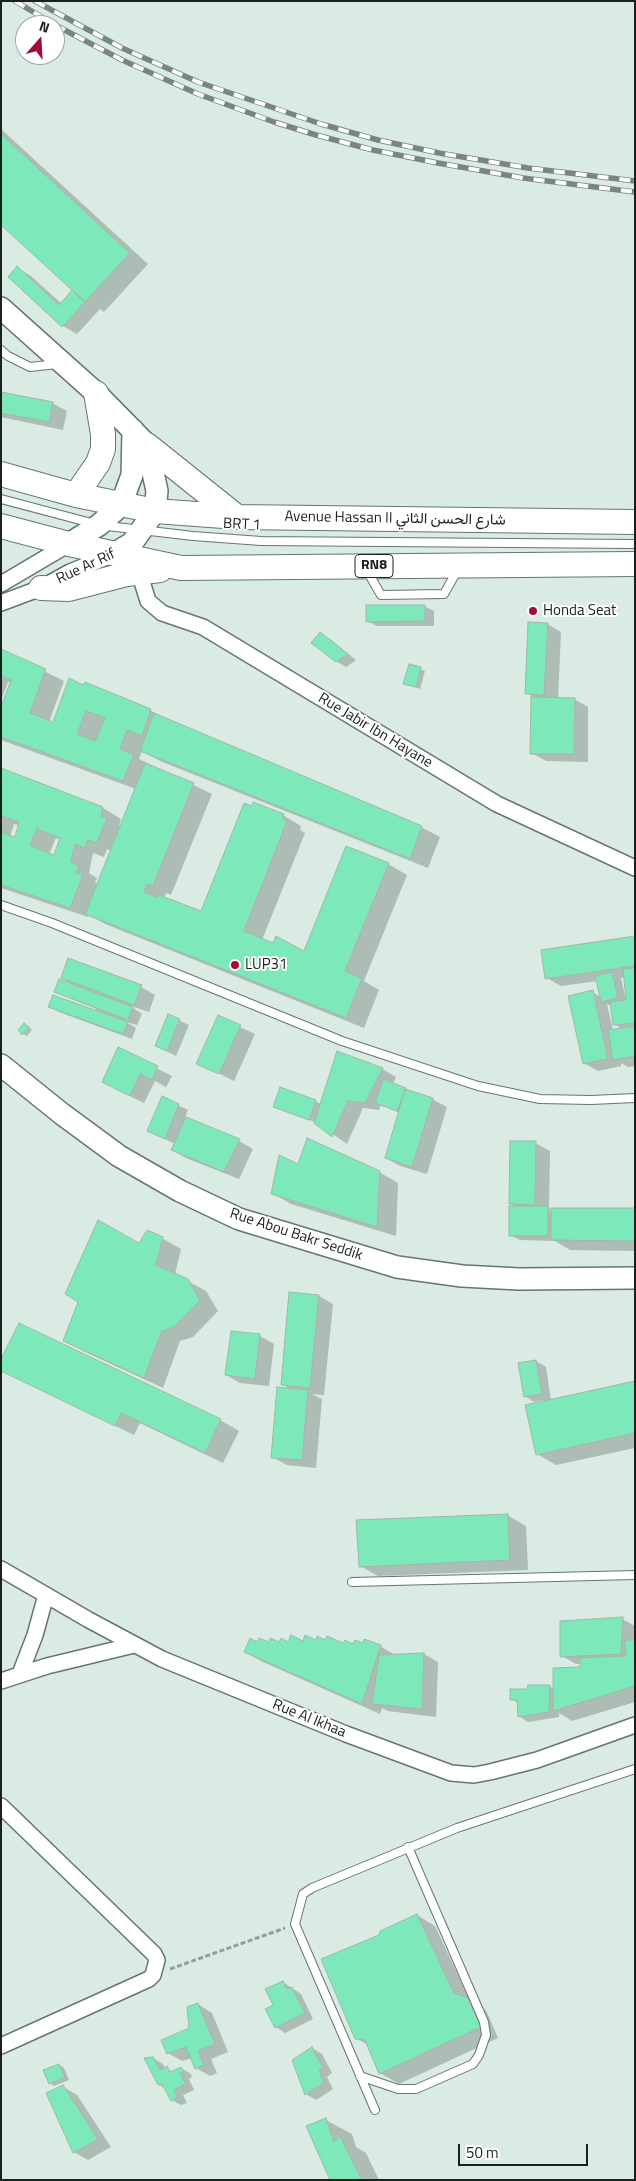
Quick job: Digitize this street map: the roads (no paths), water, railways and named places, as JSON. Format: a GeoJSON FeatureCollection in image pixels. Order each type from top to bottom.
{"type":"FeatureCollection","features":[{"type":"Feature","properties":{"kind":"main road"},"geometry":{"type":"LineString","coordinates":[[76,496],[92,474],[103,449],[103,434],[96,393]]}},
{"type":"Feature","properties":{"kind":"main road"},"geometry":{"type":"LineString","coordinates":[[140,437],[237,517]]}},
{"type":"Feature","properties":{"kind":"main road","name":"Avenue Hassan II شارع الحسن الثاني"},"geometry":{"type":"LineString","coordinates":[[1,474],[76,496],[155,511],[237,517],[635,522]]}},
{"type":"Feature","properties":{"kind":"main road","name":"RN8"},"geometry":{"type":"LineString","coordinates":[[1,526],[69,544],[181,568],[635,564]]}},
{"type":"Feature","properties":{"kind":"main road"},"geometry":{"type":"LineString","coordinates":[[41,588],[70,589],[139,572],[181,568]]}},
{"type":"Feature","properties":{"kind":"street"},"geometry":{"type":"LineString","coordinates":[[1,308],[96,393],[140,437],[157,491],[155,511]]}},
{"type":"Feature","properties":{"kind":"street"},"geometry":{"type":"LineString","coordinates":[[121,506],[132,475],[140,437]]}},
{"type":"Feature","properties":{"kind":"street","name":"Rue Ar Rif"},"geometry":{"type":"LineString","coordinates":[[1,584],[99,525],[121,506]]}},
{"type":"Feature","properties":{"kind":"street","name":"Rue Ar Rif"},"geometry":{"type":"LineString","coordinates":[[1,603],[41,588],[70,572],[114,554],[132,543],[143,531],[155,511]]}},
{"type":"Feature","properties":{"kind":"street","name":"Rue Jabir Ibn Hayane"},"geometry":{"type":"LineString","coordinates":[[139,572],[148,601],[162,613],[203,627],[497,804],[635,868]]}},
{"type":"Feature","properties":{"kind":"street","name":"Rue Abou Bakr Seddik"},"geometry":{"type":"LineString","coordinates":[[1,1065],[118,1156],[180,1191],[238,1219],[397,1267],[462,1276],[519,1279],[635,1278]]}},
{"type":"Feature","properties":{"kind":"street","name":"Rue Al Ikhaa"},"geometry":{"type":"LineString","coordinates":[[1,1569],[134,1645],[196,1674],[450,1773],[463,1776],[490,1772],[537,1760],[635,1725]]}},
{"type":"Feature","properties":{"kind":"street"},"geometry":{"type":"LineString","coordinates":[[20,1674],[36,1635],[46,1595]]}},
{"type":"Feature","properties":{"kind":"street"},"geometry":{"type":"LineString","coordinates":[[1,1681],[20,1674],[134,1645]]}},
{"type":"Feature","properties":{"kind":"street"},"geometry":{"type":"LineString","coordinates":[[1,1806],[154,1954],[157,1960],[153,1975],[149,1980],[1,2046]]}},
{"type":"Feature","properties":{"kind":"lane"},"geometry":{"type":"LineString","coordinates":[[1,350],[8,356],[30,367],[63,363]]}},
{"type":"Feature","properties":{"kind":"lane","name":"BRT 1"},"geometry":{"type":"LineString","coordinates":[[1,499],[55,515],[99,525],[143,531],[261,540],[635,544]]}},
{"type":"Feature","properties":{"kind":"lane"},"geometry":{"type":"LineString","coordinates":[[1,905],[52,923],[342,1041],[478,1086],[540,1099],[591,1100],[635,1098]]}},
{"type":"Feature","properties":{"kind":"lane"},"geometry":{"type":"LineString","coordinates":[[352,1582],[635,1575]]}},
{"type":"Feature","properties":{"kind":"lane"},"geometry":{"type":"LineString","coordinates":[[375,2110],[295,1924],[304,1894],[312,1888],[458,1828],[635,1769]]}},
{"type":"Feature","properties":{"kind":"lane"},"geometry":{"type":"LineString","coordinates":[[360,2076],[398,2089],[416,2089],[473,2064],[479,2055],[486,2035],[484,2022],[408,1847]]}},
{"type":"Feature","properties":{"kind":"railway"},"geometry":{"type":"LineString","coordinates":[[15,1],[38,15]]}},
{"type":"Feature","properties":{"kind":"railway"},"geometry":{"type":"LineString","coordinates":[[35,1],[122,48],[198,82],[321,124],[378,140],[439,153],[528,168],[635,181]]}},
{"type":"Feature","properties":{"kind":"railway"},"geometry":{"type":"LineString","coordinates":[[65,30],[122,60],[198,94],[274,122],[316,135],[373,150],[438,163],[523,178],[635,192]]}},
{"type":"Feature","properties":{"kind":"place","name":"Honda Seat"},"geometry":{"type":"Point","coordinates":[533,611]}},
{"type":"Feature","properties":{"kind":"place","name":"LUP31"},"geometry":{"type":"Point","coordinates":[235,965]}}]}
